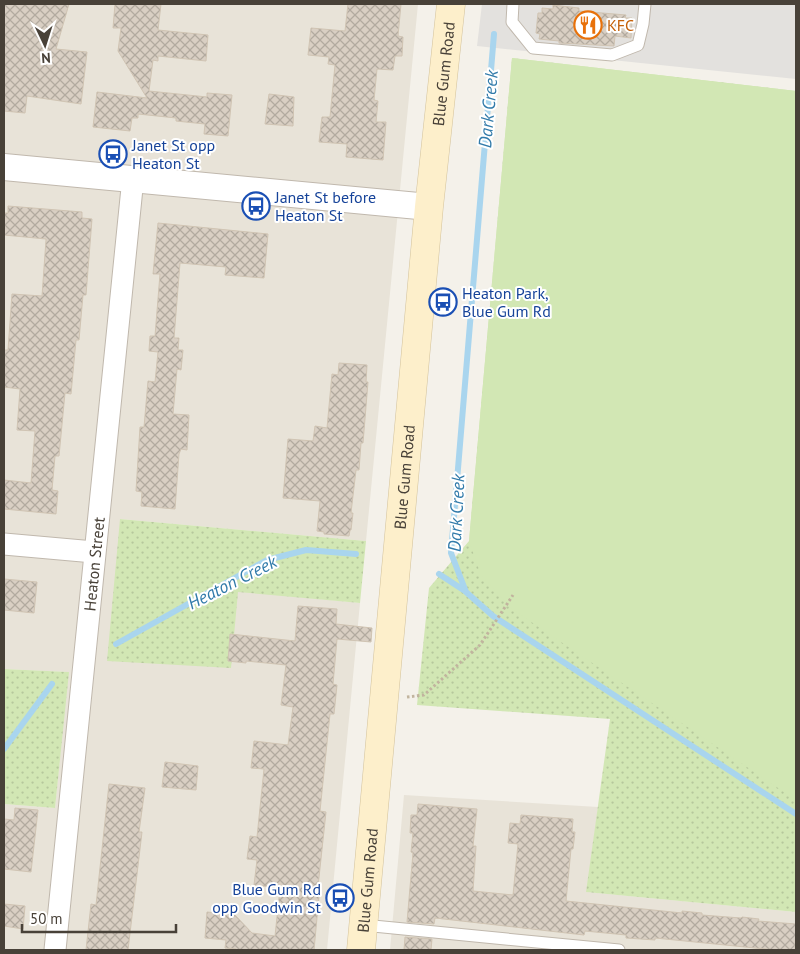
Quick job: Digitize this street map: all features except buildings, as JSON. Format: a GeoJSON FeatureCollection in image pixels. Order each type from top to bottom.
{"type":"FeatureCollection","features":[{"type":"Feature","properties":{"kind":"main road","name":"Blue Gum Road"},"geometry":{"type":"LineString","coordinates":[[362,937],[429,207],[451,4]]}},
{"type":"Feature","properties":{"kind":"street"},"geometry":{"type":"LineString","coordinates":[[4,167],[429,207]]}},
{"type":"Feature","properties":{"kind":"street","name":"Heaton Street"},"geometry":{"type":"LineString","coordinates":[[55,950],[132,178]]}},
{"type":"Feature","properties":{"kind":"street"},"geometry":{"type":"LineString","coordinates":[[4,544],[94,552]]}},
{"type":"Feature","properties":{"kind":"lane"},"geometry":{"type":"LineString","coordinates":[[513,4],[512,22],[532,48],[612,55],[638,46],[645,4]]}},
{"type":"Feature","properties":{"kind":"lane"},"geometry":{"type":"LineString","coordinates":[[362,937],[619,950]]}},
{"type":"Feature","properties":{"kind":"path"},"geometry":{"type":"LineString","coordinates":[[385,699],[424,695],[480,644],[513,596]]}},
{"type":"Feature","properties":{"kind":"shaded area"},"geometry":{"type":"Polygon","coordinates":[[[4,4],[418,4],[366,541],[120,519],[238,591],[360,603],[327,950],[4,950],[4,804],[55,808],[68,672],[4,669],[4,4]]]}},
{"type":"Feature","properties":{"kind":"shaded area"},"geometry":{"type":"Polygon","coordinates":[[[482,4],[796,4],[796,79],[477,46],[482,4]]]}},
{"type":"Feature","properties":{"kind":"shaded area"},"geometry":{"type":"Polygon","coordinates":[[[404,795],[598,807],[587,892],[796,912],[796,950],[390,950],[404,795]]]}},
{"type":"Feature","properties":{"kind":"green space"},"geometry":{"type":"Polygon","coordinates":[[[512,58],[796,91],[796,912],[586,892],[610,719],[417,705],[429,588],[469,541],[512,58]]]}},
{"type":"Feature","properties":{"kind":"green space"},"geometry":{"type":"Polygon","coordinates":[[[512,58],[796,91],[796,800],[512,609],[481,575],[469,541],[512,58]]]}},
{"type":"Feature","properties":{"kind":"green space"},"geometry":{"type":"Polygon","coordinates":[[[120,519],[366,541],[360,603],[238,592],[231,668],[107,661],[120,519]]]}},
{"type":"Feature","properties":{"kind":"green space"},"geometry":{"type":"Polygon","coordinates":[[[4,669],[69,672],[55,808],[4,804],[4,669]]]}},
{"type":"Feature","properties":{"kind":"waterway","name":"Dark Creek"},"geometry":{"type":"LineString","coordinates":[[494,34],[451,553],[466,592],[493,616],[796,814]]}},
{"type":"Feature","properties":{"kind":"waterway","name":"Heaton Creek"},"geometry":{"type":"LineString","coordinates":[[116,644],[267,560],[306,550],[356,554]]}},
{"type":"Feature","properties":{"kind":"waterway","name":"Heaton Creek"},"geometry":{"type":"LineString","coordinates":[[439,574],[465,591]]}},
{"type":"Feature","properties":{"kind":"waterway","name":"Heaton Creek"},"geometry":{"type":"LineString","coordinates":[[4,749],[52,684]]}},
{"type":"Feature","properties":{"kind":"place","name":"KFC"},"geometry":{"type":"Point","coordinates":[588,25]}},
{"type":"Feature","properties":{"kind":"place","name":"Janet St opp Heaton St"},"geometry":{"type":"Point","coordinates":[113,154]}},
{"type":"Feature","properties":{"kind":"place","name":"Janet St before Heaton St"},"geometry":{"type":"Point","coordinates":[256,206]}},
{"type":"Feature","properties":{"kind":"place","name":"Heaton Park, Blue Gum Rd"},"geometry":{"type":"Point","coordinates":[443,302]}},
{"type":"Feature","properties":{"kind":"place","name":"Blue Gum Rd opp Goodwin St"},"geometry":{"type":"Point","coordinates":[340,898]}}]}
